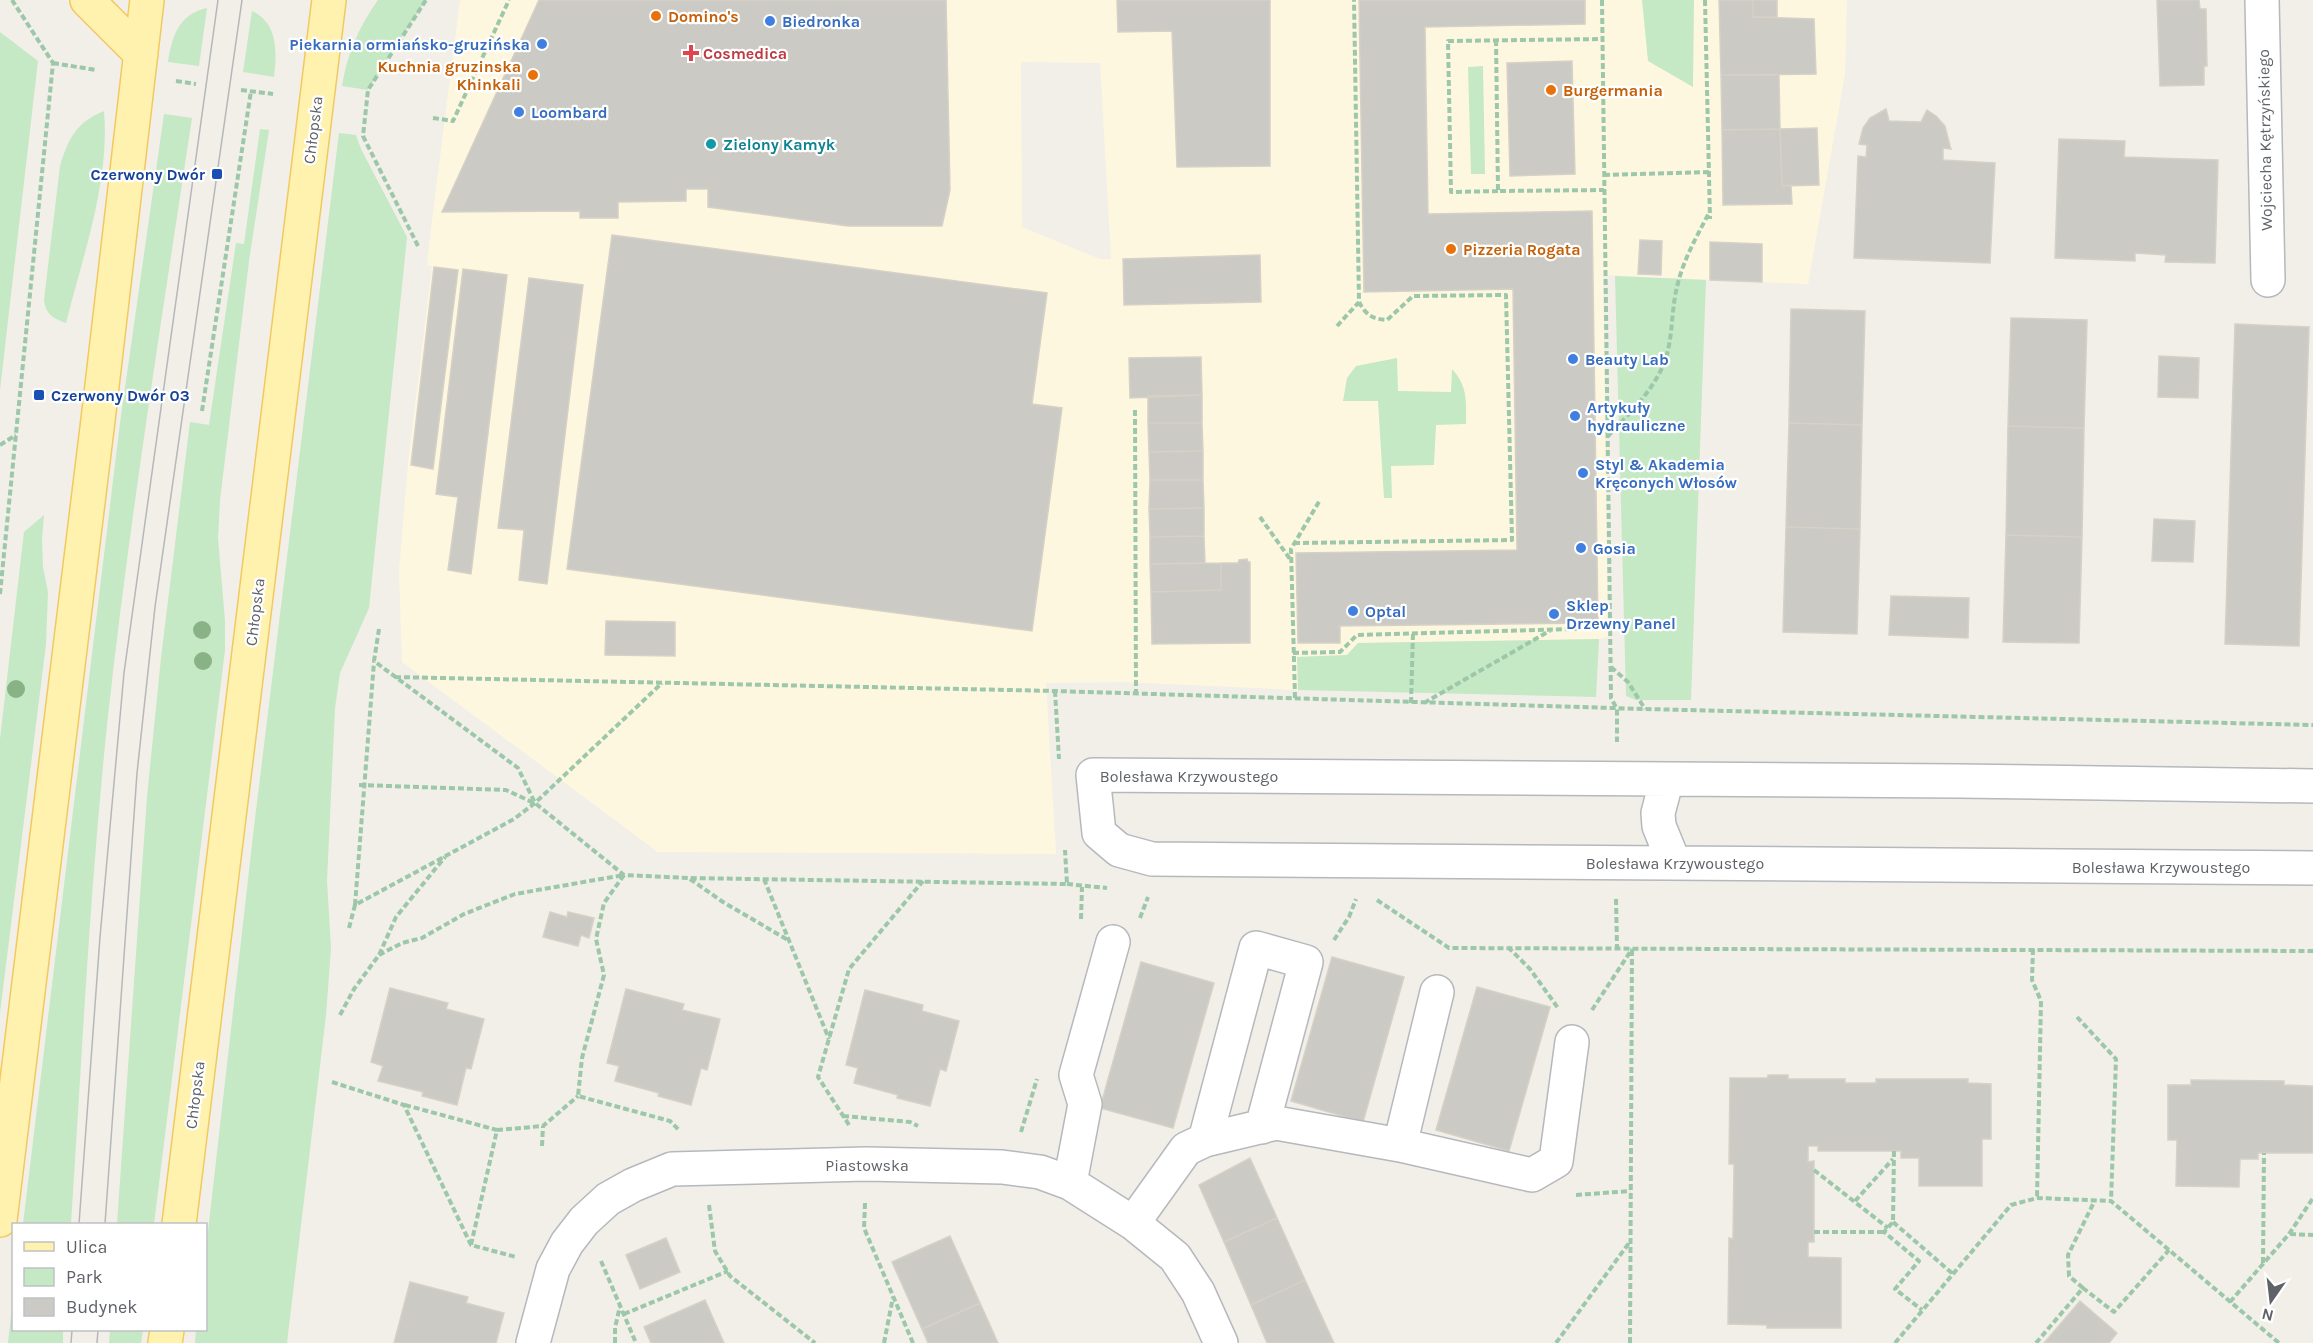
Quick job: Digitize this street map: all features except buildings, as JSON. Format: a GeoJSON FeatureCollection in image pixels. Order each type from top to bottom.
{"type":"FeatureCollection","features":[{"type":"Feature","properties":{"kind":"main road"},"geometry":{"type":"LineString","coordinates":[[87,0],[141,54]]}},
{"type":"Feature","properties":{"kind":"main road"},"geometry":{"type":"LineString","coordinates":[[0,1220],[147,0]]}},
{"type":"Feature","properties":{"kind":"main road","name":"Chłopska"},"geometry":{"type":"LineString","coordinates":[[179,1223],[329,0]]}},
{"type":"Feature","properties":{"kind":"street","name":"Wojciecha Kętrzyńskiego"},"geometry":{"type":"LineString","coordinates":[[2262,0],[2268,280]]}},
{"type":"Feature","properties":{"kind":"street","name":"Bolesława Krzywoustego"},"geometry":{"type":"LineString","coordinates":[[2313,786],[1667,778],[1093,775],[1099,833],[1119,850],[1152,860],[2313,868]]}},
{"type":"Feature","properties":{"kind":"street"},"geometry":{"type":"LineString","coordinates":[[1667,778],[1658,813],[1659,826],[1674,863]]}},
{"type":"Feature","properties":{"kind":"street"},"geometry":{"type":"LineString","coordinates":[[1070,1183],[1084,1104],[1076,1075],[1113,942]]}},
{"type":"Feature","properties":{"kind":"street"},"geometry":{"type":"LineString","coordinates":[[1205,1140],[1257,948],[1306,962],[1262,1127]]}},
{"type":"Feature","properties":{"kind":"street"},"geometry":{"type":"LineString","coordinates":[[1400,1145],[1437,992]]}},
{"type":"Feature","properties":{"kind":"street"},"geometry":{"type":"LineString","coordinates":[[1133,1223],[1186,1149],[1205,1140],[1276,1123],[1400,1145],[1532,1175],[1556,1161],[1580,1030]]}},
{"type":"Feature","properties":{"kind":"street","name":"Piastowska"},"geometry":{"type":"LineString","coordinates":[[533,1343],[553,1269],[567,1243],[584,1221],[616,1194],[672,1169],[866,1164],[1002,1167],[1040,1172],[1070,1183],[1133,1223],[1175,1257],[1198,1292],[1221,1343]]}},
{"type":"Feature","properties":{"kind":"path"},"geometry":{"type":"LineString","coordinates":[[0,594],[53,63],[12,0]]}},
{"type":"Feature","properties":{"kind":"path"},"geometry":{"type":"LineString","coordinates":[[418,246],[363,136],[368,90],[426,0]]}},
{"type":"Feature","properties":{"kind":"path"},"geometry":{"type":"LineString","coordinates":[[433,118],[453,121],[509,0]]}},
{"type":"Feature","properties":{"kind":"path"},"geometry":{"type":"LineString","coordinates":[[1294,543],[1512,540],[1506,295],[1413,296],[1387,320],[1366,314],[1359,302],[1354,0]]}},
{"type":"Feature","properties":{"kind":"path"},"geometry":{"type":"LineString","coordinates":[[1602,0],[1611,698],[1617,709]]}},
{"type":"Feature","properties":{"kind":"path"},"geometry":{"type":"LineString","coordinates":[[1705,0],[1710,219]]}},
{"type":"Feature","properties":{"kind":"path"},"geometry":{"type":"LineString","coordinates":[[1602,39],[1448,41],[1450,192],[1604,190]]}},
{"type":"Feature","properties":{"kind":"path"},"geometry":{"type":"LineString","coordinates":[[1496,40],[1498,191]]}},
{"type":"Feature","properties":{"kind":"path"},"geometry":{"type":"LineString","coordinates":[[53,63],[96,70]]}},
{"type":"Feature","properties":{"kind":"path"},"geometry":{"type":"LineString","coordinates":[[241,90],[273,94]]}},
{"type":"Feature","properties":{"kind":"path"},"geometry":{"type":"LineString","coordinates":[[202,411],[251,92]]}},
{"type":"Feature","properties":{"kind":"path"},"geometry":{"type":"LineString","coordinates":[[1604,175],[1709,172]]}},
{"type":"Feature","properties":{"kind":"path"},"geometry":{"type":"LineString","coordinates":[[1608,437],[1644,398],[1661,371],[1668,353],[1677,287],[1686,258],[1710,211]]}},
{"type":"Feature","properties":{"kind":"path"},"geometry":{"type":"LineString","coordinates":[[1338,326],[1359,302]]}},
{"type":"Feature","properties":{"kind":"path"},"geometry":{"type":"LineString","coordinates":[[1135,410],[1136,693]]}},
{"type":"Feature","properties":{"kind":"path"},"geometry":{"type":"LineString","coordinates":[[0,445],[16,435]]}},
{"type":"Feature","properties":{"kind":"path"},"geometry":{"type":"LineString","coordinates":[[1295,698],[1291,549],[1320,500]]}},
{"type":"Feature","properties":{"kind":"path"},"geometry":{"type":"LineString","coordinates":[[1260,517],[1291,560]]}},
{"type":"Feature","properties":{"kind":"path"},"geometry":{"type":"LineString","coordinates":[[349,928],[355,905],[379,628]]}},
{"type":"Feature","properties":{"kind":"path"},"geometry":{"type":"LineString","coordinates":[[1293,653],[1340,652],[1357,635],[1610,628]]}},
{"type":"Feature","properties":{"kind":"path"},"geometry":{"type":"LineString","coordinates":[[1424,703],[1552,629]]}},
{"type":"Feature","properties":{"kind":"path"},"geometry":{"type":"LineString","coordinates":[[1411,702],[1413,633]]}},
{"type":"Feature","properties":{"kind":"path"},"geometry":{"type":"LineString","coordinates":[[375,661],[518,768],[535,803]]}},
{"type":"Feature","properties":{"kind":"path"},"geometry":{"type":"LineString","coordinates":[[1611,667],[1633,689],[1645,709]]}},
{"type":"Feature","properties":{"kind":"path"},"geometry":{"type":"LineString","coordinates":[[395,677],[1136,693],[1617,709],[2313,725]]}},
{"type":"Feature","properties":{"kind":"path"},"geometry":{"type":"LineString","coordinates":[[355,905],[514,819],[535,803],[662,683]]}},
{"type":"Feature","properties":{"kind":"path"},"geometry":{"type":"LineString","coordinates":[[1055,691],[1060,771]]}},
{"type":"Feature","properties":{"kind":"path"},"geometry":{"type":"LineString","coordinates":[[359,785],[506,790],[535,803],[624,875]]}},
{"type":"Feature","properties":{"kind":"path"},"geometry":{"type":"LineString","coordinates":[[379,955],[422,938],[464,914],[515,894],[624,875],[1067,884],[1064,839]]}},
{"type":"Feature","properties":{"kind":"path"},"geometry":{"type":"LineString","coordinates":[[340,1015],[354,989],[379,955],[396,916],[447,854]]}},
{"type":"Feature","properties":{"kind":"path"},"geometry":{"type":"LineString","coordinates":[[332,1082],[404,1105],[497,1130],[543,1126],[578,1096],[582,1058],[604,975],[596,939],[604,903],[624,875]]}},
{"type":"Feature","properties":{"kind":"path"},"geometry":{"type":"LineString","coordinates":[[688,878],[723,902],[789,940]]}},
{"type":"Feature","properties":{"kind":"path"},"geometry":{"type":"LineString","coordinates":[[764,879],[829,1039]]}},
{"type":"Feature","properties":{"kind":"path"},"geometry":{"type":"LineString","coordinates":[[913,1343],[864,1228],[866,1152],[818,1077],[849,969],[923,881]]}},
{"type":"Feature","properties":{"kind":"path"},"geometry":{"type":"LineString","coordinates":[[1081,928],[1082,887]]}},
{"type":"Feature","properties":{"kind":"path"},"geometry":{"type":"LineString","coordinates":[[1306,962],[1335,939],[1349,917],[1357,896]]}},
{"type":"Feature","properties":{"kind":"path"},"geometry":{"type":"LineString","coordinates":[[1508,947],[1530,969],[1559,1008],[1580,1030],[1632,948]]}},
{"type":"Feature","properties":{"kind":"path"},"geometry":{"type":"LineString","coordinates":[[1449,948],[2313,951]]}},
{"type":"Feature","properties":{"kind":"path"},"geometry":{"type":"LineString","coordinates":[[1630,1343],[1632,948]]}},
{"type":"Feature","properties":{"kind":"path"},"geometry":{"type":"LineString","coordinates":[[2033,949],[2032,980],[2041,1001],[2037,1198]]}},
{"type":"Feature","properties":{"kind":"path"},"geometry":{"type":"LineString","coordinates":[[2077,1017],[2116,1059],[2111,1201]]}},
{"type":"Feature","properties":{"kind":"path"},"geometry":{"type":"LineString","coordinates":[[578,1096],[670,1121],[687,1137]]}},
{"type":"Feature","properties":{"kind":"path"},"geometry":{"type":"LineString","coordinates":[[404,1105],[471,1245]]}},
{"type":"Feature","properties":{"kind":"path"},"geometry":{"type":"LineString","coordinates":[[542,1146],[543,1126]]}},
{"type":"Feature","properties":{"kind":"path"},"geometry":{"type":"LineString","coordinates":[[471,1245],[497,1130]]}},
{"type":"Feature","properties":{"kind":"path"},"geometry":{"type":"LineString","coordinates":[[1814,1232],[1886,1230],[1893,1222],[1894,1151]]}},
{"type":"Feature","properties":{"kind":"path"},"geometry":{"type":"LineString","coordinates":[[2263,1264],[2264,1153]]}},
{"type":"Feature","properties":{"kind":"path"},"geometry":{"type":"LineString","coordinates":[[1855,1201],[1894,1158]]}},
{"type":"Feature","properties":{"kind":"path"},"geometry":{"type":"LineString","coordinates":[[1814,1170],[1855,1201],[1919,1261],[1895,1289],[1922,1310]]}},
{"type":"Feature","properties":{"kind":"path"},"geometry":{"type":"LineString","coordinates":[[1895,1343],[2011,1205],[2037,1198],[2111,1201],[2279,1343]]}},
{"type":"Feature","properties":{"kind":"path"},"geometry":{"type":"LineString","coordinates":[[2230,1302],[2289,1234],[2313,1198]]}},
{"type":"Feature","properties":{"kind":"path"},"geometry":{"type":"LineString","coordinates":[[708,1200],[715,1251],[730,1276],[815,1343]]}},
{"type":"Feature","properties":{"kind":"path"},"geometry":{"type":"LineString","coordinates":[[2095,1200],[2068,1255],[2069,1276],[2114,1312],[2169,1250]]}},
{"type":"Feature","properties":{"kind":"path"},"geometry":{"type":"LineString","coordinates":[[584,1221],[636,1343]]}},
{"type":"Feature","properties":{"kind":"path"},"geometry":{"type":"LineString","coordinates":[[1893,1222],[1953,1274]]}},
{"type":"Feature","properties":{"kind":"path"},"geometry":{"type":"LineString","coordinates":[[2289,1234],[2313,1235]]}},
{"type":"Feature","properties":{"kind":"path"},"geometry":{"type":"LineString","coordinates":[[1556,1343],[1630,1242]]}},
{"type":"Feature","properties":{"kind":"path"},"geometry":{"type":"LineString","coordinates":[[471,1245],[515,1255],[527,1277],[530,1293],[544,1298]]}},
{"type":"Feature","properties":{"kind":"path"},"geometry":{"type":"LineString","coordinates":[[624,1314],[728,1271]]}},
{"type":"Feature","properties":{"kind":"path"},"geometry":{"type":"LineString","coordinates":[[2036,1343],[2083,1288]]}},
{"type":"Feature","properties":{"kind":"path"},"geometry":{"type":"LineString","coordinates":[[884,1343],[893,1296]]}},
{"type":"Feature","properties":{"kind":"path"},"geometry":{"type":"LineString","coordinates":[[615,1343],[615,1328],[620,1306]]}},
{"type":"Feature","properties":{"kind":"shaded area"},"geometry":{"type":"Polygon","coordinates":[[[460,0],[1847,0],[1845,74],[1808,284],[1603,275],[1608,637],[1358,643],[1347,655],[1297,657],[1298,690],[1123,682],[1046,683],[1056,854],[658,852],[402,662],[399,571],[408,464],[432,266],[427,265],[460,0]],[[1021,62],[1022,227],[1100,259],[1111,259],[1100,63],[1021,62]]]}},
{"type":"Feature","properties":{"kind":"green space"},"geometry":{"type":"Polygon","coordinates":[[[378,0],[426,0],[368,90],[342,86],[347,62],[355,41],[378,0]]]}},
{"type":"Feature","properties":{"kind":"green space"},"geometry":{"type":"Polygon","coordinates":[[[1642,0],[1694,0],[1693,87],[1648,61],[1642,0]]]}},
{"type":"Feature","properties":{"kind":"green space"},"geometry":{"type":"Polygon","coordinates":[[[207,8],[199,66],[168,62],[172,43],[183,21],[197,11],[207,8]]]}},
{"type":"Feature","properties":{"kind":"green space"},"geometry":{"type":"Polygon","coordinates":[[[252,11],[267,23],[274,39],[274,77],[243,72],[252,11]]]}},
{"type":"Feature","properties":{"kind":"green space"},"geometry":{"type":"Polygon","coordinates":[[[0,32],[38,61],[0,390],[0,32]]]}},
{"type":"Feature","properties":{"kind":"green space"},"geometry":{"type":"Polygon","coordinates":[[[1483,66],[1485,174],[1471,174],[1468,67],[1483,66]]]}},
{"type":"Feature","properties":{"kind":"green space"},"geometry":{"type":"Polygon","coordinates":[[[104,111],[105,138],[99,191],[66,323],[51,315],[46,309],[44,300],[60,166],[75,132],[80,126],[104,111]]]}},
{"type":"Feature","properties":{"kind":"green space"},"geometry":{"type":"Polygon","coordinates":[[[164,114],[192,118],[136,491],[108,716],[91,906],[71,1223],[23,1223],[120,423],[164,114]]]}},
{"type":"Feature","properties":{"kind":"green space"},"geometry":{"type":"Polygon","coordinates":[[[260,129],[269,130],[249,261],[220,500],[218,538],[225,621],[225,650],[154,1223],[117,1223],[147,797],[161,658],[190,422],[209,425],[236,243],[244,244],[260,129]]]}},
{"type":"Feature","properties":{"kind":"green space"},"geometry":{"type":"Polygon","coordinates":[[[339,133],[356,135],[407,237],[369,608],[340,673],[335,708],[327,881],[331,948],[326,1015],[287,1343],[195,1343],[196,1331],[207,1331],[207,1240],[254,827],[339,133]]]}},
{"type":"Feature","properties":{"kind":"green space"},"geometry":{"type":"Polygon","coordinates":[[[1615,276],[1706,280],[1691,700],[1636,700],[1626,696],[1615,276]]]}},
{"type":"Feature","properties":{"kind":"green space"},"geometry":{"type":"Polygon","coordinates":[[[1397,358],[1398,391],[1451,392],[1452,369],[1463,388],[1466,401],[1466,424],[1436,425],[1434,465],[1391,466],[1392,498],[1384,498],[1378,401],[1343,401],[1347,378],[1356,366],[1397,358]]]}},
{"type":"Feature","properties":{"kind":"green space"},"geometry":{"type":"Polygon","coordinates":[[[44,515],[43,567],[48,592],[46,644],[0,1013],[0,739],[24,532],[44,515]]]}},
{"type":"Feature","properties":{"kind":"green space"},"geometry":{"type":"Polygon","coordinates":[[[1599,639],[1596,697],[1298,690],[1297,657],[1347,655],[1358,643],[1599,639]]]}},
{"type":"Feature","properties":{"kind":"green space"},"geometry":{"type":"Polygon","coordinates":[[[12,1307],[12,1331],[63,1331],[63,1343],[8,1343],[12,1307]]]}},
{"type":"Feature","properties":{"kind":"green space"},"geometry":{"type":"Polygon","coordinates":[[[110,1331],[143,1331],[141,1343],[109,1343],[110,1331]]]}},
{"type":"Feature","properties":{"kind":"tram line"},"geometry":{"type":"LineString","coordinates":[[79,1223],[100,937],[124,673],[218,0]]}},
{"type":"Feature","properties":{"kind":"tram line"},"geometry":{"type":"LineString","coordinates":[[105,1223],[137,773],[155,607],[242,0]]}},
{"type":"Feature","properties":{"kind":"tram line"},"geometry":{"type":"LineString","coordinates":[[71,1343],[72,1331]]}},
{"type":"Feature","properties":{"kind":"tram line"},"geometry":{"type":"LineString","coordinates":[[97,1343],[98,1331]]}},
{"type":"Feature","properties":{"kind":"place","name":"Domino's"},"geometry":{"type":"Point","coordinates":[656,16]}},
{"type":"Feature","properties":{"kind":"place","name":"Biedronka"},"geometry":{"type":"Point","coordinates":[770,21]}},
{"type":"Feature","properties":{"kind":"place","name":"Piekarnia ormiańsko-gruzińska"},"geometry":{"type":"Point","coordinates":[542,44]}},
{"type":"Feature","properties":{"kind":"place","name":"Cosmedica"},"geometry":{"type":"Point","coordinates":[691,53]}},
{"type":"Feature","properties":{"kind":"place","name":"Kuchnia gruzinska Khinkali"},"geometry":{"type":"Point","coordinates":[533,75]}},
{"type":"Feature","properties":{"kind":"place","name":"Burgermania"},"geometry":{"type":"Point","coordinates":[1551,90]}},
{"type":"Feature","properties":{"kind":"place","name":"Loombard"},"geometry":{"type":"Point","coordinates":[519,112]}},
{"type":"Feature","properties":{"kind":"place","name":"Zielony Kamyk"},"geometry":{"type":"Point","coordinates":[711,144]}},
{"type":"Feature","properties":{"kind":"place","name":"Czerwony Dwór"},"geometry":{"type":"Point","coordinates":[217,174]}},
{"type":"Feature","properties":{"kind":"place","name":"Pizzeria Rogata"},"geometry":{"type":"Point","coordinates":[1451,249]}},
{"type":"Feature","properties":{"kind":"place","name":"Beauty Lab"},"geometry":{"type":"Point","coordinates":[1573,359]}},
{"type":"Feature","properties":{"kind":"place","name":"Czerwony Dwór 03"},"geometry":{"type":"Point","coordinates":[39,395]}},
{"type":"Feature","properties":{"kind":"place","name":"Artykuły hydrauliczne"},"geometry":{"type":"Point","coordinates":[1575,416]}},
{"type":"Feature","properties":{"kind":"place","name":"Styl & Akademia Kręconych Włosów"},"geometry":{"type":"Point","coordinates":[1583,473]}},
{"type":"Feature","properties":{"kind":"place","name":"Gosia"},"geometry":{"type":"Point","coordinates":[1581,548]}},
{"type":"Feature","properties":{"kind":"place","name":"Optal"},"geometry":{"type":"Point","coordinates":[1353,611]}},
{"type":"Feature","properties":{"kind":"place","name":"Sklep Drzewny Panel"},"geometry":{"type":"Point","coordinates":[1554,614]}}]}
